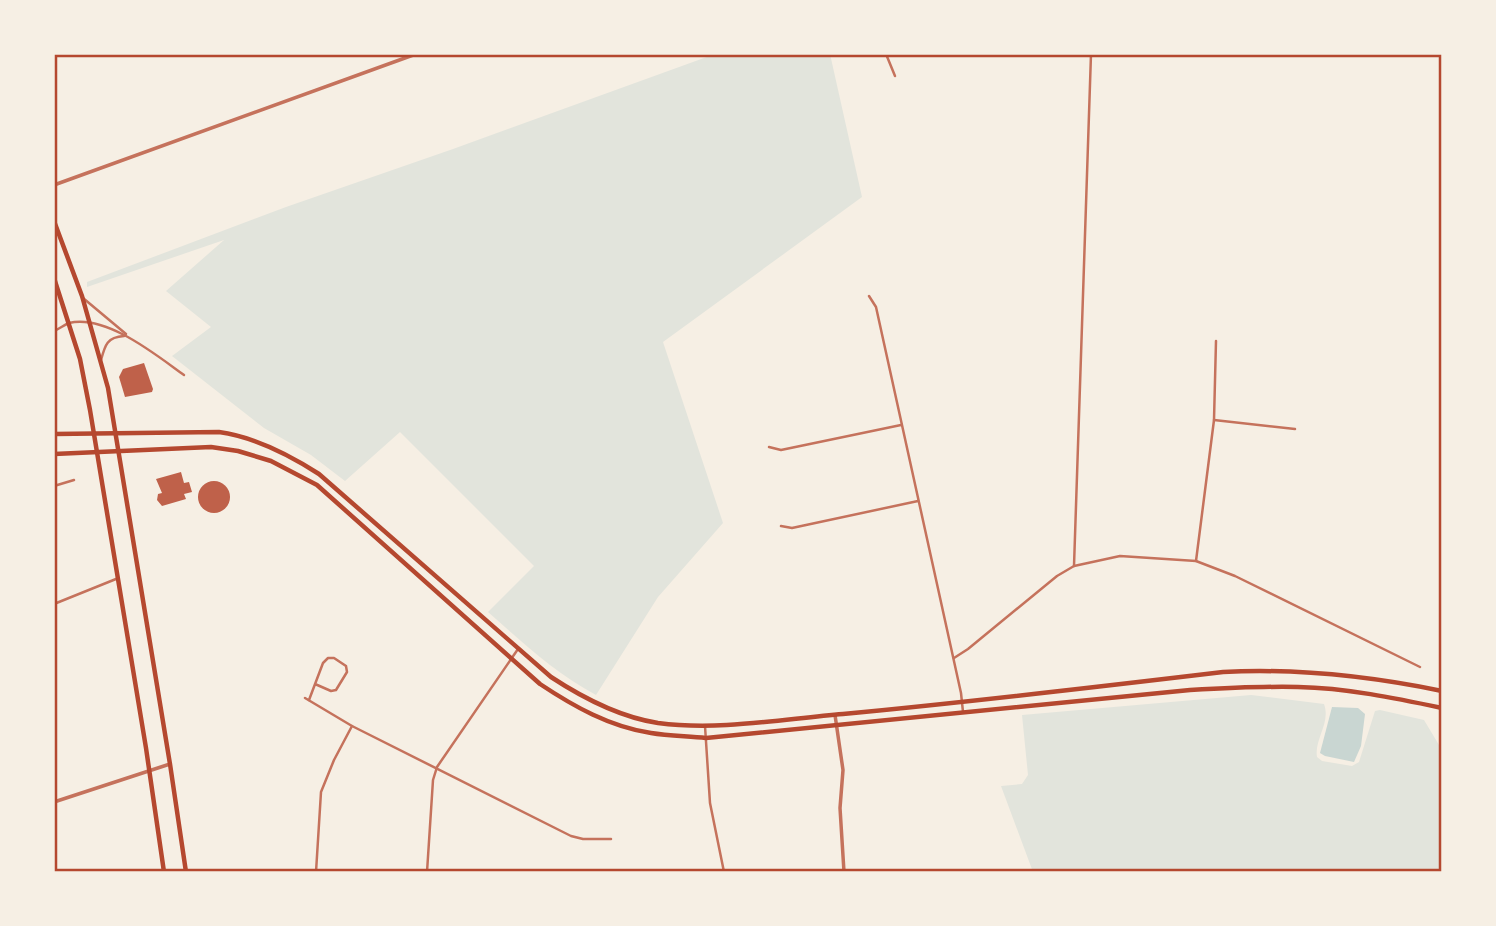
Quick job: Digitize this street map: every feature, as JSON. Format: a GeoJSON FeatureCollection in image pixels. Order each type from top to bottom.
{"type":"FeatureCollection","features":[{"type":"Feature","properties":{"kind":"main road"},"geometry":{"type":"LineString","coordinates":[[54,221],[82,296],[108,388],[186,872]]}},
{"type":"Feature","properties":{"kind":"main road"},"geometry":{"type":"LineString","coordinates":[[54,278],[80,359],[94,433],[150,770],[164,872]]}},
{"type":"Feature","properties":{"kind":"main road"},"geometry":{"type":"LineString","coordinates":[[54,435],[203,432],[236,435],[270,446],[319,474],[551,677],[579,695],[611,709],[656,723],[705,726],[835,715],[963,703],[1223,672],[1266,670],[1321,672],[1442,691]]}},
{"type":"Feature","properties":{"kind":"main road"},"geometry":{"type":"LineString","coordinates":[[54,454],[211,447],[257,456],[304,477],[378,537],[540,684],[569,704],[619,726],[650,733],[706,738],[1190,690],[1282,687],[1355,692],[1442,708]]}},
{"type":"Feature","properties":{"kind":"street"},"geometry":{"type":"LineString","coordinates":[[54,185],[416,54]]}},
{"type":"Feature","properties":{"kind":"street"},"geometry":{"type":"LineString","coordinates":[[886,54],[895,76]]}},
{"type":"Feature","properties":{"kind":"street"},"geometry":{"type":"LineString","coordinates":[[1074,566],[1091,54]]}},
{"type":"Feature","properties":{"kind":"street"},"geometry":{"type":"LineString","coordinates":[[82,296],[128,336],[184,375]]}},
{"type":"Feature","properties":{"kind":"street"},"geometry":{"type":"LineString","coordinates":[[869,296],[876,307],[954,658],[963,712]]}},
{"type":"Feature","properties":{"kind":"street"},"geometry":{"type":"LineString","coordinates":[[54,331],[69,323],[90,322],[128,336]]}},
{"type":"Feature","properties":{"kind":"street"},"geometry":{"type":"LineString","coordinates":[[101,360],[104,346],[110,339],[128,336]]}},
{"type":"Feature","properties":{"kind":"street"},"geometry":{"type":"LineString","coordinates":[[1196,561],[1214,420],[1216,341]]}},
{"type":"Feature","properties":{"kind":"street"},"geometry":{"type":"LineString","coordinates":[[1214,420],[1294,429]]}},
{"type":"Feature","properties":{"kind":"street"},"geometry":{"type":"LineString","coordinates":[[769,447],[781,450],[901,425]]}},
{"type":"Feature","properties":{"kind":"street"},"geometry":{"type":"LineString","coordinates":[[54,486],[74,480]]}},
{"type":"Feature","properties":{"kind":"street"},"geometry":{"type":"LineString","coordinates":[[781,526],[792,528],[918,501]]}},
{"type":"Feature","properties":{"kind":"street"},"geometry":{"type":"LineString","coordinates":[[954,658],[1074,566],[1120,556],[1196,561],[1235,576],[1420,667]]}},
{"type":"Feature","properties":{"kind":"street"},"geometry":{"type":"LineString","coordinates":[[54,604],[118,579]]}},
{"type":"Feature","properties":{"kind":"street"},"geometry":{"type":"LineString","coordinates":[[427,872],[433,780],[437,767],[518,648]]}},
{"type":"Feature","properties":{"kind":"street"},"geometry":{"type":"LineString","coordinates":[[315,684],[331,691],[336,690],[347,672],[346,666],[334,658],[328,658],[323,663],[307,699],[352,726],[571,836],[611,839]]}},
{"type":"Feature","properties":{"kind":"street"},"geometry":{"type":"LineString","coordinates":[[835,715],[844,770],[840,808],[844,872]]}},
{"type":"Feature","properties":{"kind":"street"},"geometry":{"type":"LineString","coordinates":[[316,872],[321,792],[352,726]]}},
{"type":"Feature","properties":{"kind":"street"},"geometry":{"type":"LineString","coordinates":[[705,726],[710,803],[724,872]]}},
{"type":"Feature","properties":{"kind":"street"},"geometry":{"type":"LineString","coordinates":[[54,802],[170,764]]}},
{"type":"Feature","properties":{"kind":"shaded area"},"geometry":{"type":"Polygon","coordinates":[[[715,54],[830,54],[862,197],[663,342],[723,523],[658,597],[596,695],[553,667],[488,612],[534,566],[400,432],[345,481],[311,455],[264,428],[172,356],[211,327],[166,291],[224,240],[87,287],[87,282],[286,207],[715,54]]]}},
{"type":"Feature","properties":{"kind":"shaded area"},"geometry":{"type":"Polygon","coordinates":[[[1251,695],[1324,704],[1326,711],[1317,757],[1322,761],[1352,766],[1359,762],[1375,711],[1424,720],[1442,750],[1442,872],[1033,872],[1001,786],[1022,784],[1028,775],[1022,715],[1251,695]]]}},
{"type":"Feature","properties":{"kind":"shaded area"},"geometry":{"type":"Polygon","coordinates":[[[1332,707],[1358,708],[1365,714],[1361,746],[1354,762],[1320,753],[1332,707]]]}},
{"type":"Feature","properties":{"kind":"building"},"geometry":{"type":"Polygon","coordinates":[[[144,363],[152,392],[125,397],[119,377],[123,369],[144,363]]]}},
{"type":"Feature","properties":{"kind":"building"},"geometry":{"type":"Polygon","coordinates":[[[181,472],[184,483],[189,482],[192,492],[184,494],[186,499],[162,506],[157,500],[158,494],[162,493],[156,479],[181,472]]]}},
{"type":"Feature","properties":{"kind":"building"},"geometry":{"type":"Polygon","coordinates":[[[214,481],[225,486],[230,497],[225,508],[214,513],[203,508],[198,497],[203,486],[214,481]]]}}]}
